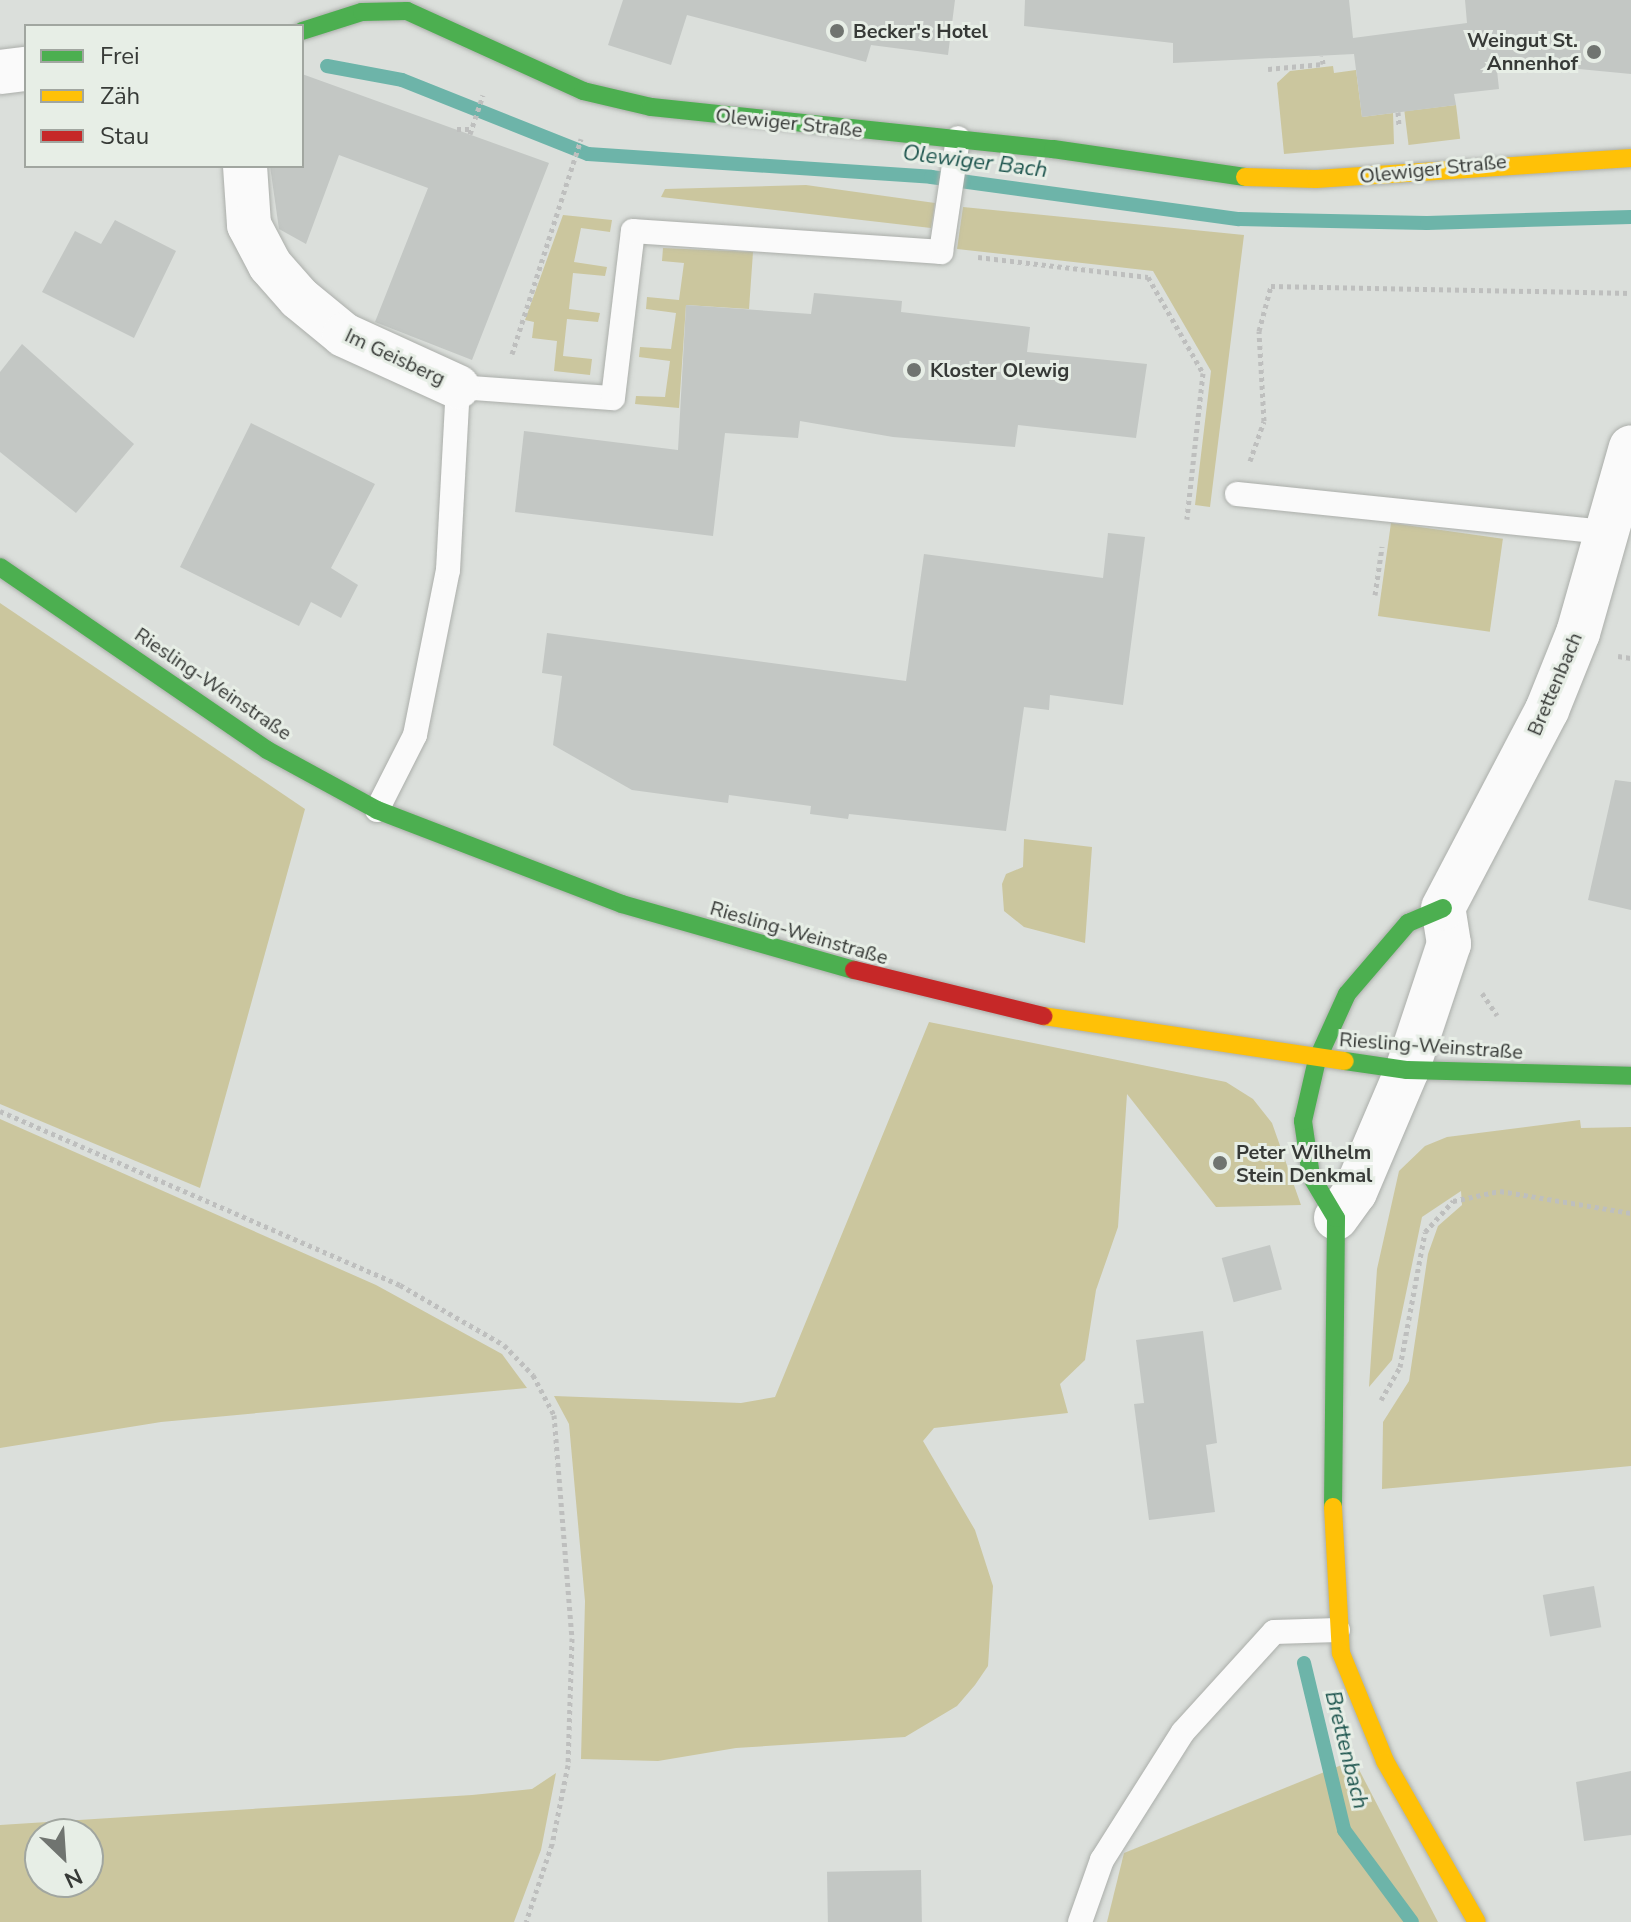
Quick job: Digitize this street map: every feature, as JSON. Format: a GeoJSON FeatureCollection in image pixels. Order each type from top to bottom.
{"type":"FeatureCollection","features":[{"type":"Feature","properties":{"kind":"street","name":"Olewiger Straße"},"geometry":{"type":"LineString","coordinates":[[316,18],[362,12],[407,11],[583,91],[651,107],[958,138],[1276,180],[1631,158]]}},
{"type":"Feature","properties":{"kind":"street"},"geometry":{"type":"LineString","coordinates":[[0,72],[24,69]]}},
{"type":"Feature","properties":{"kind":"street","name":"Im Geisberg"},"geometry":{"type":"LineString","coordinates":[[245,168],[249,225],[270,265],[299,298],[344,335],[458,387]]}},
{"type":"Feature","properties":{"kind":"street","name":"Brettenbach"},"geometry":{"type":"LineString","coordinates":[[1443,908],[1547,710],[1607,532],[1631,447]]}},
{"type":"Feature","properties":{"kind":"street","name":"Riesling-Weinstraße"},"geometry":{"type":"LineString","coordinates":[[0,559],[35,588]]}},
{"type":"Feature","properties":{"kind":"street","name":"Riesling-Weinstraße"},"geometry":{"type":"LineString","coordinates":[[0,567],[35,588],[267,750],[377,810],[523,871],[867,975],[1105,1028],[1317,1060],[1407,1070],[1631,1076]]}},
{"type":"Feature","properties":{"kind":"street"},"geometry":{"type":"LineString","coordinates":[[1336,1218],[1355,1192],[1407,1070],[1449,944],[1443,908],[1408,923],[1347,994],[1317,1060],[1303,1109],[1303,1135],[1317,1191],[1336,1218],[1338,1630],[1385,1761],[1477,1922]]}},
{"type":"Feature","properties":{"kind":"lane"},"geometry":{"type":"LineString","coordinates":[[377,810],[415,735],[448,570],[458,387],[613,398],[633,231],[941,252],[958,138]]}},
{"type":"Feature","properties":{"kind":"lane"},"geometry":{"type":"LineString","coordinates":[[1237,494],[1607,532]]}},
{"type":"Feature","properties":{"kind":"lane"},"geometry":{"type":"LineString","coordinates":[[1080,1922],[1102,1860],[1183,1732],[1274,1632],[1338,1630]]}},
{"type":"Feature","properties":{"kind":"path"},"geometry":{"type":"LineString","coordinates":[[1268,69],[1323,64],[1322,56]]}},
{"type":"Feature","properties":{"kind":"path"},"geometry":{"type":"LineString","coordinates":[[457,129],[471,131],[484,92]]}},
{"type":"Feature","properties":{"kind":"path"},"geometry":{"type":"LineString","coordinates":[[511,367],[516,330],[582,136]]}},
{"type":"Feature","properties":{"kind":"path"},"geometry":{"type":"LineString","coordinates":[[941,252],[1148,277],[1203,373],[1187,519]]}},
{"type":"Feature","properties":{"kind":"path"},"geometry":{"type":"LineString","coordinates":[[1237,494],[1264,421],[1259,331],[1271,286],[1631,293]]}},
{"type":"Feature","properties":{"kind":"path"},"geometry":{"type":"LineString","coordinates":[[1375,595],[1387,510]]}},
{"type":"Feature","properties":{"kind":"path"},"geometry":{"type":"LineString","coordinates":[[0,1111],[400,1285],[504,1345],[533,1375],[554,1415],[572,1638],[568,1765],[552,1844],[526,1922]]}},
{"type":"Feature","properties":{"kind":"path"},"geometry":{"type":"LineString","coordinates":[[1336,1413],[1369,1409],[1395,1384],[1425,1232],[1453,1201],[1500,1191],[1631,1213]]}},
{"type":"Feature","properties":{"kind":"shaded area"},"geometry":{"type":"Polygon","coordinates":[[[1333,66],[1334,73],[1356,70],[1362,117],[1393,113],[1394,144],[1284,154],[1277,83],[1290,71],[1333,66]]]}},
{"type":"Feature","properties":{"kind":"shaded area"},"geometry":{"type":"Polygon","coordinates":[[[1456,105],[1460,139],[1409,145],[1404,111],[1456,105]]]}},
{"type":"Feature","properties":{"kind":"shaded area"},"geometry":{"type":"Polygon","coordinates":[[[806,185],[935,203],[931,228],[661,197],[665,189],[806,185]]]}},
{"type":"Feature","properties":{"kind":"shaded area"},"geometry":{"type":"Polygon","coordinates":[[[963,207],[1244,235],[1210,507],[1195,505],[1211,371],[1153,271],[957,249],[963,207]]]}},
{"type":"Feature","properties":{"kind":"shaded area"},"geometry":{"type":"Polygon","coordinates":[[[563,215],[612,220],[610,232],[581,228],[574,262],[607,267],[605,276],[573,273],[569,309],[600,313],[598,322],[567,319],[563,356],[592,359],[590,375],[554,371],[557,341],[532,338],[534,322],[525,320],[563,215]]]}},
{"type":"Feature","properties":{"kind":"shaded area"},"geometry":{"type":"Polygon","coordinates":[[[663,248],[753,252],[749,309],[686,305],[679,408],[635,404],[636,396],[665,397],[670,361],[639,357],[640,347],[671,349],[676,313],[646,309],[647,297],[679,300],[684,263],[662,261],[663,248]]]}},
{"type":"Feature","properties":{"kind":"shaded area"},"geometry":{"type":"Polygon","coordinates":[[[1391,523],[1503,539],[1490,632],[1378,616],[1391,523]]]}},
{"type":"Feature","properties":{"kind":"shaded area"},"geometry":{"type":"Polygon","coordinates":[[[0,603],[305,809],[200,1188],[0,1104],[0,603]]]}},
{"type":"Feature","properties":{"kind":"shaded area"},"geometry":{"type":"Polygon","coordinates":[[[1024,839],[1092,847],[1085,943],[1024,927],[1004,911],[1002,884],[1006,874],[1023,867],[1024,839]]]}},
{"type":"Feature","properties":{"kind":"shaded area"},"geometry":{"type":"Polygon","coordinates":[[[929,1022],[1226,1082],[1253,1099],[1272,1123],[1301,1205],[1216,1207],[1127,1094],[1118,1227],[1096,1290],[1085,1360],[1060,1384],[1068,1413],[934,1428],[923,1441],[975,1530],[993,1586],[988,1666],[975,1685],[957,1706],[905,1737],[736,1748],[658,1761],[581,1759],[585,1601],[569,1424],[554,1396],[741,1403],[775,1397],[929,1022]]]}},
{"type":"Feature","properties":{"kind":"shaded area"},"geometry":{"type":"Polygon","coordinates":[[[0,1119],[376,1285],[502,1354],[527,1388],[161,1422],[0,1448],[0,1119]]]}},
{"type":"Feature","properties":{"kind":"shaded area"},"geometry":{"type":"Polygon","coordinates":[[[1580,1120],[1581,1128],[1631,1127],[1631,1466],[1382,1489],[1383,1422],[1409,1381],[1428,1254],[1438,1226],[1462,1205],[1461,1191],[1422,1217],[1392,1360],[1369,1387],[1377,1269],[1399,1171],[1425,1146],[1447,1137],[1580,1120]]]}},
{"type":"Feature","properties":{"kind":"shaded area"},"geometry":{"type":"Polygon","coordinates":[[[1354,1760],[1438,1922],[1107,1922],[1124,1853],[1354,1760]]]}},
{"type":"Feature","properties":{"kind":"shaded area"},"geometry":{"type":"Polygon","coordinates":[[[556,1773],[541,1850],[514,1922],[0,1922],[0,1825],[24,1823],[24,1898],[104,1898],[104,1818],[532,1789],[556,1773]]]}},
{"type":"Feature","properties":{"kind":"building","name":"Becker's Hotel"},"geometry":{"type":"Polygon","coordinates":[[[623,0],[955,0],[948,55],[871,45],[866,62],[687,15],[671,65],[608,45],[623,0]]]}},
{"type":"Feature","properties":{"kind":"building"},"geometry":{"type":"Polygon","coordinates":[[[1025,0],[1349,0],[1353,38],[1467,23],[1465,0],[1631,0],[1631,74],[1496,61],[1499,89],[1454,94],[1456,105],[1362,117],[1354,54],[1173,63],[1173,43],[1024,26],[1025,0]]]}},
{"type":"Feature","properties":{"kind":"building"},"geometry":{"type":"Polygon","coordinates":[[[304,75],[549,163],[472,360],[375,322],[428,188],[339,155],[306,244],[279,229],[270,168],[304,168],[304,75]]]}},
{"type":"Feature","properties":{"kind":"building"},"geometry":{"type":"Polygon","coordinates":[[[115,220],[176,251],[134,338],[42,292],[75,231],[101,244],[115,220]]]}},
{"type":"Feature","properties":{"kind":"building","name":"Kloster Olewig"},"geometry":{"type":"Polygon","coordinates":[[[814,293],[902,301],[901,312],[1030,327],[1027,352],[1147,364],[1136,438],[1018,425],[1015,447],[893,437],[800,421],[798,438],[725,433],[713,536],[515,512],[524,431],[678,450],[686,305],[811,314],[814,293]]]}},
{"type":"Feature","properties":{"kind":"building"},"geometry":{"type":"Polygon","coordinates":[[[22,344],[134,444],[76,513],[0,452],[0,372],[22,344]]]}},
{"type":"Feature","properties":{"kind":"building"},"geometry":{"type":"Polygon","coordinates":[[[251,423],[375,484],[331,568],[358,585],[341,618],[311,602],[299,626],[180,567],[251,423]]]}},
{"type":"Feature","properties":{"kind":"building"},"geometry":{"type":"Polygon","coordinates":[[[1108,533],[1145,537],[1123,705],[1050,695],[1049,710],[1024,707],[1006,831],[849,814],[848,819],[810,814],[811,806],[729,795],[728,803],[632,790],[553,745],[562,676],[542,673],[547,633],[906,681],[924,554],[1103,578],[1108,533]]]}},
{"type":"Feature","properties":{"kind":"building"},"geometry":{"type":"Polygon","coordinates":[[[1615,780],[1631,782],[1631,910],[1588,900],[1615,780]]]}},
{"type":"Feature","properties":{"kind":"building"},"geometry":{"type":"Polygon","coordinates":[[[1270,1245],[1282,1289],[1234,1302],[1222,1258],[1270,1245]]]}},
{"type":"Feature","properties":{"kind":"building"},"geometry":{"type":"Polygon","coordinates":[[[1203,1331],[1217,1443],[1206,1445],[1215,1512],[1149,1520],[1134,1404],[1144,1403],[1136,1340],[1203,1331]]]}},
{"type":"Feature","properties":{"kind":"building"},"geometry":{"type":"Polygon","coordinates":[[[1594,1586],[1601,1627],[1550,1636],[1543,1595],[1594,1586]]]}},
{"type":"Feature","properties":{"kind":"building"},"geometry":{"type":"Polygon","coordinates":[[[1631,1771],[1631,1835],[1584,1841],[1576,1782],[1631,1771]]]}},
{"type":"Feature","properties":{"kind":"building"},"geometry":{"type":"Polygon","coordinates":[[[921,1870],[922,1922],[828,1922],[827,1872],[921,1870]]]}},
{"type":"Feature","properties":{"kind":"waterway","name":"Olewiger Bach"},"geometry":{"type":"LineString","coordinates":[[327,66],[402,80],[588,154],[931,177],[1239,219],[1427,223],[1631,217]]}},
{"type":"Feature","properties":{"kind":"waterway","name":"Brettenbach"},"geometry":{"type":"LineString","coordinates":[[1304,1663],[1344,1830],[1412,1922]]}},
{"type":"Feature","properties":{"kind":"traffic: fast"},"geometry":{"type":"LineString","coordinates":[[304,30],[362,12],[407,11],[583,91],[651,107],[1053,149],[1245,177]]}},
{"type":"Feature","properties":{"kind":"traffic: fast"},"geometry":{"type":"LineString","coordinates":[[0,567],[267,750],[377,810],[622,904],[854,970]]}},
{"type":"Feature","properties":{"kind":"traffic: fast"},"geometry":{"type":"LineString","coordinates":[[1333,1507],[1336,1218],[1311,1176],[1303,1121],[1317,1060],[1347,994],[1408,923],[1443,908]]}},
{"type":"Feature","properties":{"kind":"traffic: fast"},"geometry":{"type":"LineString","coordinates":[[1345,1061],[1407,1070],[1631,1076]]}},
{"type":"Feature","properties":{"kind":"traffic: slow"},"geometry":{"type":"LineString","coordinates":[[1245,177],[1316,179],[1631,158]]}},
{"type":"Feature","properties":{"kind":"traffic: slow"},"geometry":{"type":"LineString","coordinates":[[1043,1016],[1345,1061]]}},
{"type":"Feature","properties":{"kind":"traffic: slow"},"geometry":{"type":"LineString","coordinates":[[1333,1507],[1341,1653],[1385,1761],[1477,1922]]}},
{"type":"Feature","properties":{"kind":"traffic: jam"},"geometry":{"type":"LineString","coordinates":[[854,970],[1043,1016]]}},
{"type":"Feature","properties":{"kind":"place","name":"Becker's Hotel"},"geometry":{"type":"Point","coordinates":[837,31]}},
{"type":"Feature","properties":{"kind":"place","name":"Weingut St. Annenhof"},"geometry":{"type":"Point","coordinates":[1594,52]}},
{"type":"Feature","properties":{"kind":"place","name":"Kloster Olewig"},"geometry":{"type":"Point","coordinates":[914,370]}},
{"type":"Feature","properties":{"kind":"place","name":"Peter Wilhelm Stein Denkmal"},"geometry":{"type":"Point","coordinates":[1220,1163]}}]}
